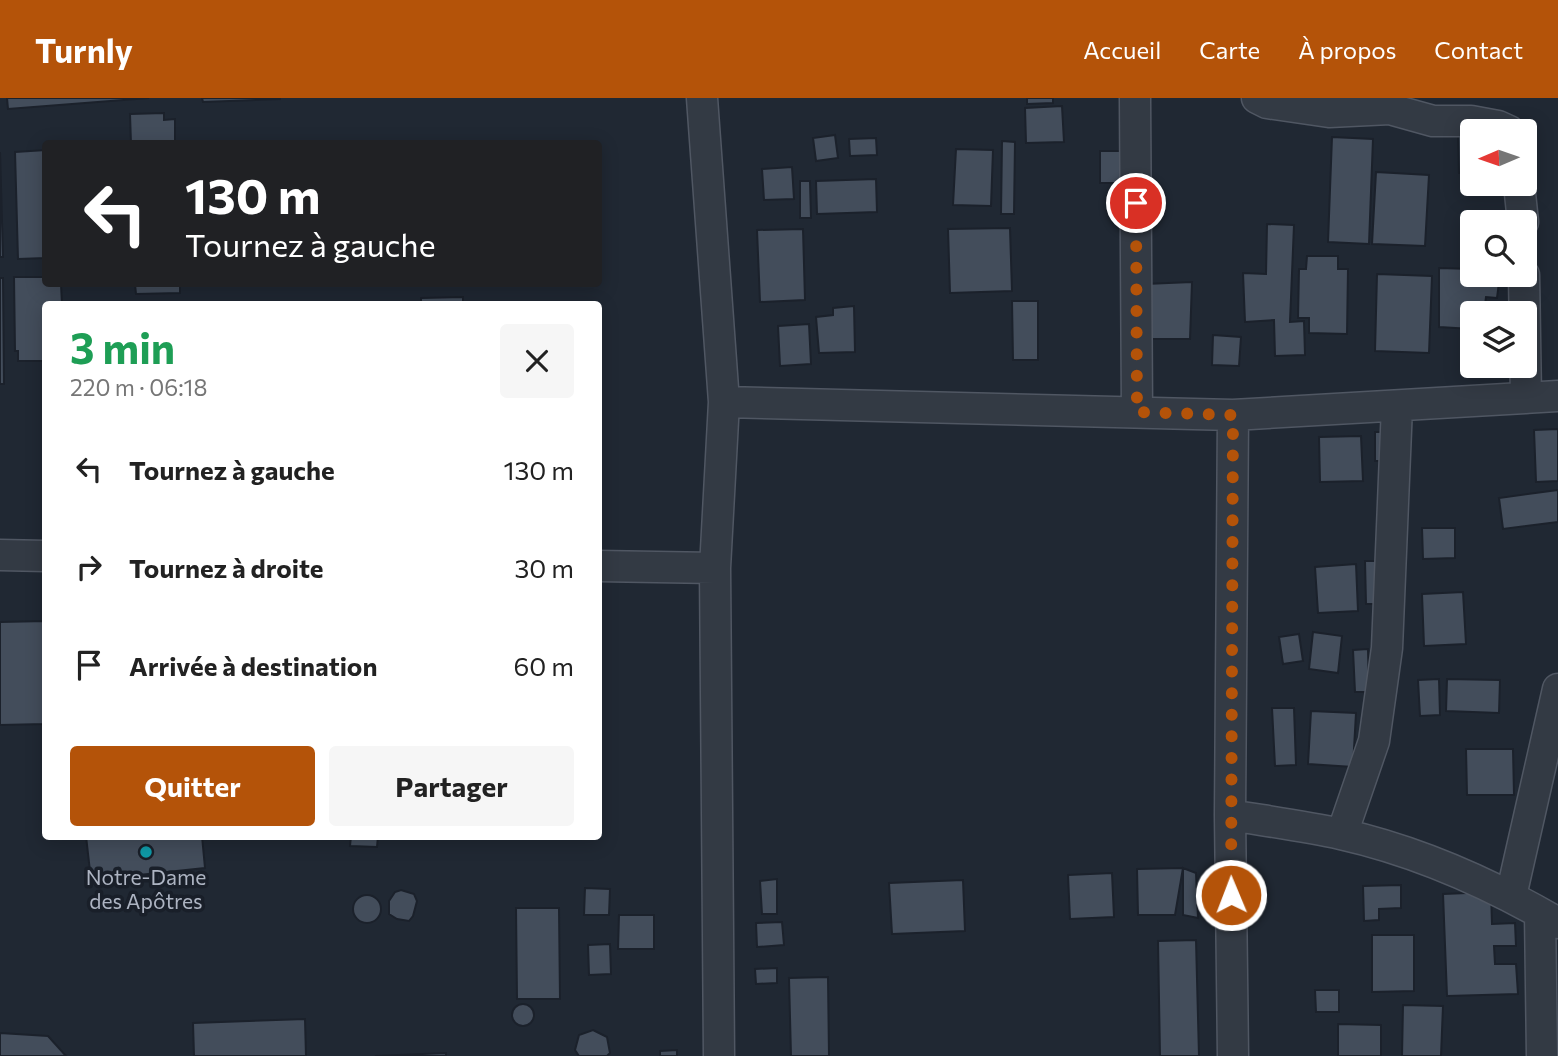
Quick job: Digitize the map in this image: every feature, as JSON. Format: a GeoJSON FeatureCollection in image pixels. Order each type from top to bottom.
{"type":"FeatureCollection","features":[{"type":"Feature","properties":{"kind":"street"},"geometry":{"type":"LineString","coordinates":[[702,98],[724,402],[715,568],[719,1056]]}},
{"type":"Feature","properties":{"kind":"street"},"geometry":{"type":"LineString","coordinates":[[1135,98],[1137,412]]}},
{"type":"Feature","properties":{"kind":"street"},"geometry":{"type":"LineString","coordinates":[[1257,98],[1268,103],[1329,112],[1391,103],[1433,121],[1460,121]]}},
{"type":"Feature","properties":{"kind":"street"},"geometry":{"type":"LineString","coordinates":[[1524,287],[1526,398]]}},
{"type":"Feature","properties":{"kind":"street"},"geometry":{"type":"LineString","coordinates":[[724,402],[1233,415],[1558,396]]}},
{"type":"Feature","properties":{"kind":"street"},"geometry":{"type":"LineString","coordinates":[[1342,834],[1374,741],[1387,649],[1397,406]]}},
{"type":"Feature","properties":{"kind":"street"},"geometry":{"type":"LineString","coordinates":[[1233,415],[1230,815],[1233,1056]]}},
{"type":"Feature","properties":{"kind":"street"},"geometry":{"type":"LineString","coordinates":[[0,555],[42,556]]}},
{"type":"Feature","properties":{"kind":"street"},"geometry":{"type":"LineString","coordinates":[[602,566],[715,568]]}},
{"type":"Feature","properties":{"kind":"street"},"geometry":{"type":"LineString","coordinates":[[1511,896],[1558,689]]}},
{"type":"Feature","properties":{"kind":"street"},"geometry":{"type":"LineString","coordinates":[[1230,815],[1342,834],[1416,856],[1511,896],[1549,918],[1542,1056]]}},
{"type":"Feature","properties":{"kind":"building"},"geometry":{"type":"Polygon","coordinates":[[[7,98],[149,98],[8,109],[7,98]]]}},
{"type":"Feature","properties":{"kind":"building"},"geometry":{"type":"Polygon","coordinates":[[[202,98],[280,98],[280,99],[203,102],[202,98]]]}},
{"type":"Feature","properties":{"kind":"building"},"geometry":{"type":"Polygon","coordinates":[[[1027,98],[1053,98],[1053,103],[1027,104],[1027,98]]]}},
{"type":"Feature","properties":{"kind":"building"},"geometry":{"type":"Polygon","coordinates":[[[1062,106],[1064,142],[1026,143],[1025,108],[1062,106]]]}},
{"type":"Feature","properties":{"kind":"building"},"geometry":{"type":"Polygon","coordinates":[[[164,113],[164,120],[175,119],[175,140],[131,140],[130,114],[164,113]]]}},
{"type":"Feature","properties":{"kind":"building"},"geometry":{"type":"Polygon","coordinates":[[[1458,131],[1460,131],[1460,173],[1458,131]]]}},
{"type":"Feature","properties":{"kind":"building"},"geometry":{"type":"Polygon","coordinates":[[[835,135],[838,158],[816,161],[813,138],[835,135]]]}},
{"type":"Feature","properties":{"kind":"building"},"geometry":{"type":"Polygon","coordinates":[[[1332,137],[1373,139],[1369,244],[1328,242],[1332,137]]]}},
{"type":"Feature","properties":{"kind":"building"},"geometry":{"type":"Polygon","coordinates":[[[876,138],[877,155],[850,156],[849,139],[876,138]]]}},
{"type":"Feature","properties":{"kind":"building"},"geometry":{"type":"Polygon","coordinates":[[[1002,141],[1015,142],[1014,214],[1001,214],[1002,141]]]}},
{"type":"Feature","properties":{"kind":"building"},"geometry":{"type":"Polygon","coordinates":[[[956,149],[993,150],[991,206],[953,205],[956,149]]]}},
{"type":"Feature","properties":{"kind":"building"},"geometry":{"type":"Polygon","coordinates":[[[42,150],[42,258],[18,259],[15,152],[42,150]]]}},
{"type":"Feature","properties":{"kind":"building"},"geometry":{"type":"Polygon","coordinates":[[[1100,151],[1120,151],[1120,183],[1100,183],[1100,151]]]}},
{"type":"Feature","properties":{"kind":"building"},"geometry":{"type":"Polygon","coordinates":[[[0,152],[3,257],[0,257],[0,152]]]}},
{"type":"Feature","properties":{"kind":"building"},"geometry":{"type":"Polygon","coordinates":[[[792,167],[794,199],[764,200],[762,169],[792,167]]]}},
{"type":"Feature","properties":{"kind":"building"},"geometry":{"type":"Polygon","coordinates":[[[1376,172],[1429,175],[1425,246],[1372,244],[1376,172]]]}},
{"type":"Feature","properties":{"kind":"building"},"geometry":{"type":"Polygon","coordinates":[[[876,179],[877,212],[817,214],[816,181],[876,179]]]}},
{"type":"Feature","properties":{"kind":"building"},"geometry":{"type":"Polygon","coordinates":[[[800,181],[810,181],[811,218],[800,218],[800,181]]]}},
{"type":"Feature","properties":{"kind":"building"},"geometry":{"type":"Polygon","coordinates":[[[1267,224],[1294,225],[1290,322],[1304,321],[1305,355],[1275,356],[1274,320],[1245,322],[1243,273],[1266,274],[1267,224]]]}},
{"type":"Feature","properties":{"kind":"building"},"geometry":{"type":"Polygon","coordinates":[[[1010,228],[1012,291],[950,293],[948,229],[1010,228]]]}},
{"type":"Feature","properties":{"kind":"building"},"geometry":{"type":"Polygon","coordinates":[[[803,229],[805,300],[760,302],[757,230],[803,229]]]}},
{"type":"Feature","properties":{"kind":"building"},"geometry":{"type":"Polygon","coordinates":[[[1307,256],[1338,256],[1338,269],[1348,269],[1347,334],[1309,333],[1309,318],[1298,318],[1299,269],[1306,269],[1307,256]]]}},
{"type":"Feature","properties":{"kind":"building"},"geometry":{"type":"Polygon","coordinates":[[[1439,268],[1460,269],[1460,287],[1498,287],[1497,298],[1460,301],[1460,328],[1439,327],[1439,268]]]}},
{"type":"Feature","properties":{"kind":"building"},"geometry":{"type":"Polygon","coordinates":[[[1377,274],[1432,276],[1429,353],[1375,351],[1377,274]]]}},
{"type":"Feature","properties":{"kind":"building"},"geometry":{"type":"Polygon","coordinates":[[[14,277],[42,277],[42,287],[61,287],[62,301],[42,301],[42,361],[18,361],[18,351],[15,351],[14,277]]]}},
{"type":"Feature","properties":{"kind":"building"},"geometry":{"type":"Polygon","coordinates":[[[0,278],[3,278],[4,384],[0,384],[0,278]]]}},
{"type":"Feature","properties":{"kind":"building"},"geometry":{"type":"Polygon","coordinates":[[[1192,282],[1190,339],[1147,339],[1145,284],[1192,282]]]}},
{"type":"Feature","properties":{"kind":"building"},"geometry":{"type":"Polygon","coordinates":[[[135,287],[180,287],[180,293],[136,294],[135,287]]]}},
{"type":"Feature","properties":{"kind":"building"},"geometry":{"type":"Polygon","coordinates":[[[463,297],[463,301],[421,301],[421,298],[463,297]]]}},
{"type":"Feature","properties":{"kind":"building"},"geometry":{"type":"Polygon","coordinates":[[[1012,301],[1038,301],[1038,360],[1013,360],[1012,301]]]}},
{"type":"Feature","properties":{"kind":"building"},"geometry":{"type":"Polygon","coordinates":[[[854,306],[855,352],[819,353],[816,317],[833,315],[833,308],[854,306]]]}},
{"type":"Feature","properties":{"kind":"building"},"geometry":{"type":"Polygon","coordinates":[[[809,324],[811,364],[780,366],[778,326],[809,324]]]}},
{"type":"Feature","properties":{"kind":"building"},"geometry":{"type":"Polygon","coordinates":[[[1213,335],[1241,337],[1239,366],[1212,365],[1213,335]]]}},
{"type":"Feature","properties":{"kind":"building"},"geometry":{"type":"Polygon","coordinates":[[[1558,429],[1558,481],[1536,482],[1534,430],[1558,429]]]}},
{"type":"Feature","properties":{"kind":"building"},"geometry":{"type":"Polygon","coordinates":[[[1375,432],[1391,432],[1391,461],[1375,461],[1375,432]]]}},
{"type":"Feature","properties":{"kind":"building"},"geometry":{"type":"Polygon","coordinates":[[[1361,436],[1363,481],[1320,482],[1319,437],[1361,436]]]}},
{"type":"Feature","properties":{"kind":"building"},"geometry":{"type":"Polygon","coordinates":[[[1558,490],[1558,522],[1503,529],[1499,498],[1558,490]]]}},
{"type":"Feature","properties":{"kind":"building"},"geometry":{"type":"Polygon","coordinates":[[[1422,528],[1455,528],[1455,558],[1423,559],[1422,528]]]}},
{"type":"Feature","properties":{"kind":"building"},"geometry":{"type":"Polygon","coordinates":[[[1365,561],[1376,561],[1376,604],[1366,604],[1365,561]]]}},
{"type":"Feature","properties":{"kind":"building"},"geometry":{"type":"Polygon","coordinates":[[[1356,564],[1358,611],[1318,613],[1315,567],[1356,564]]]}},
{"type":"Feature","properties":{"kind":"building"},"geometry":{"type":"Polygon","coordinates":[[[1463,592],[1466,644],[1424,646],[1422,594],[1463,592]]]}},
{"type":"Feature","properties":{"kind":"building"},"geometry":{"type":"Polygon","coordinates":[[[42,621],[42,724],[0,725],[0,622],[42,621]]]}},
{"type":"Feature","properties":{"kind":"building"},"geometry":{"type":"Polygon","coordinates":[[[1313,632],[1342,636],[1338,673],[1309,669],[1313,632]]]}},
{"type":"Feature","properties":{"kind":"building"},"geometry":{"type":"Polygon","coordinates":[[[1299,634],[1303,661],[1283,664],[1279,637],[1299,634]]]}},
{"type":"Feature","properties":{"kind":"building"},"geometry":{"type":"Polygon","coordinates":[[[1368,649],[1369,692],[1355,692],[1353,650],[1368,649]]]}},
{"type":"Feature","properties":{"kind":"building"},"geometry":{"type":"Polygon","coordinates":[[[1439,679],[1440,715],[1420,716],[1418,680],[1439,679]]]}},
{"type":"Feature","properties":{"kind":"building"},"geometry":{"type":"Polygon","coordinates":[[[1447,679],[1500,680],[1499,713],[1446,711],[1447,679]]]}},
{"type":"Feature","properties":{"kind":"building"},"geometry":{"type":"Polygon","coordinates":[[[1272,708],[1294,708],[1296,765],[1275,766],[1272,708]]]}},
{"type":"Feature","properties":{"kind":"building"},"geometry":{"type":"Polygon","coordinates":[[[1311,711],[1356,713],[1353,767],[1308,764],[1311,711]]]}},
{"type":"Feature","properties":{"kind":"building"},"geometry":{"type":"Polygon","coordinates":[[[1466,749],[1513,749],[1514,795],[1467,795],[1466,749]]]}},
{"type":"Feature","properties":{"kind":"building","name":"Notre-Dame des Apôtres"},"geometry":{"type":"Polygon","coordinates":[[[86,840],[202,840],[205,868],[91,880],[86,840]]]}},
{"type":"Feature","properties":{"kind":"building"},"geometry":{"type":"Polygon","coordinates":[[[351,840],[378,840],[377,847],[350,846],[351,840]]]}},
{"type":"Feature","properties":{"kind":"building"},"geometry":{"type":"Polygon","coordinates":[[[1183,868],[1196,873],[1198,918],[1183,915],[1183,868]]]}},
{"type":"Feature","properties":{"kind":"building"},"geometry":{"type":"Polygon","coordinates":[[[1183,868],[1175,915],[1138,915],[1137,869],[1183,868]]]}},
{"type":"Feature","properties":{"kind":"building"},"geometry":{"type":"Polygon","coordinates":[[[1112,873],[1114,917],[1070,919],[1068,875],[1112,873]]]}},
{"type":"Feature","properties":{"kind":"building"},"geometry":{"type":"Polygon","coordinates":[[[777,879],[777,914],[762,914],[760,881],[777,879]]]}},
{"type":"Feature","properties":{"kind":"building"},"geometry":{"type":"Polygon","coordinates":[[[963,880],[965,931],[892,934],[889,883],[963,880]]]}},
{"type":"Feature","properties":{"kind":"building"},"geometry":{"type":"Polygon","coordinates":[[[1401,885],[1401,908],[1379,909],[1379,920],[1364,921],[1363,886],[1401,885]]]}},
{"type":"Feature","properties":{"kind":"building"},"geometry":{"type":"Polygon","coordinates":[[[585,888],[610,889],[609,915],[584,915],[585,888]]]}},
{"type":"Feature","properties":{"kind":"building"},"geometry":{"type":"Polygon","coordinates":[[[401,890],[414,894],[417,901],[409,921],[389,914],[389,901],[395,892],[401,890]]]}},
{"type":"Feature","properties":{"kind":"building"},"geometry":{"type":"Polygon","coordinates":[[[1491,892],[1492,924],[1515,923],[1516,946],[1494,946],[1495,964],[1516,964],[1518,994],[1447,996],[1443,894],[1491,892]]]}},
{"type":"Feature","properties":{"kind":"building"},"geometry":{"type":"Polygon","coordinates":[[[367,895],[377,899],[381,909],[377,919],[367,923],[357,919],[353,909],[357,899],[367,895]]]}},
{"type":"Feature","properties":{"kind":"building"},"geometry":{"type":"Polygon","coordinates":[[[516,908],[559,908],[560,999],[517,999],[516,908]]]}},
{"type":"Feature","properties":{"kind":"building"},"geometry":{"type":"Polygon","coordinates":[[[619,915],[654,915],[654,949],[618,949],[619,915]]]}},
{"type":"Feature","properties":{"kind":"building"},"geometry":{"type":"Polygon","coordinates":[[[782,922],[784,945],[757,947],[756,923],[782,922]]]}},
{"type":"Feature","properties":{"kind":"building"},"geometry":{"type":"Polygon","coordinates":[[[1372,935],[1414,935],[1414,991],[1372,992],[1372,935]]]}},
{"type":"Feature","properties":{"kind":"building"},"geometry":{"type":"Polygon","coordinates":[[[1196,940],[1199,1056],[1160,1056],[1158,941],[1196,940]]]}},
{"type":"Feature","properties":{"kind":"building"},"geometry":{"type":"Polygon","coordinates":[[[610,944],[611,974],[589,975],[588,945],[610,944]]]}},
{"type":"Feature","properties":{"kind":"building"},"geometry":{"type":"Polygon","coordinates":[[[777,968],[777,983],[756,984],[755,969],[777,968]]]}},
{"type":"Feature","properties":{"kind":"building"},"geometry":{"type":"Polygon","coordinates":[[[828,977],[829,1056],[791,1056],[789,978],[828,977]]]}},
{"type":"Feature","properties":{"kind":"building"},"geometry":{"type":"Polygon","coordinates":[[[1315,990],[1339,990],[1339,1012],[1316,1012],[1315,990]]]}},
{"type":"Feature","properties":{"kind":"building"},"geometry":{"type":"Polygon","coordinates":[[[523,1004],[531,1007],[534,1015],[531,1023],[523,1026],[515,1023],[512,1015],[515,1007],[523,1004]]]}},
{"type":"Feature","properties":{"kind":"building"},"geometry":{"type":"Polygon","coordinates":[[[1403,1005],[1443,1006],[1441,1056],[1402,1056],[1403,1005]]]}},
{"type":"Feature","properties":{"kind":"building"},"geometry":{"type":"Polygon","coordinates":[[[305,1019],[306,1056],[194,1056],[193,1023],[305,1019]]]}},
{"type":"Feature","properties":{"kind":"building"},"geometry":{"type":"Polygon","coordinates":[[[1338,1024],[1381,1025],[1381,1056],[1338,1056],[1338,1024]]]}},
{"type":"Feature","properties":{"kind":"building"},"geometry":{"type":"Polygon","coordinates":[[[593,1030],[607,1037],[610,1053],[607,1056],[579,1056],[575,1050],[579,1035],[593,1030]]]}},
{"type":"Feature","properties":{"kind":"building"},"geometry":{"type":"Polygon","coordinates":[[[0,1033],[48,1036],[66,1056],[0,1056],[0,1033]]]}},
{"type":"Feature","properties":{"kind":"building"},"geometry":{"type":"Polygon","coordinates":[[[677,1050],[677,1056],[660,1056],[660,1051],[677,1050]]]}},
{"type":"Feature","properties":{"kind":"building"},"geometry":{"type":"Polygon","coordinates":[[[446,1053],[446,1056],[375,1056],[446,1053]]]}},
{"type":"Feature","properties":{"kind":"place","name":"Notre-Dame des Apôtres"},"geometry":{"type":"Point","coordinates":[146,852]}},
{"type":"Feature","properties":{"kind":"route"},"geometry":{"type":"LineString","coordinates":[[1136,203],[1137,412],[1233,415],[1231,895]]}}]}
